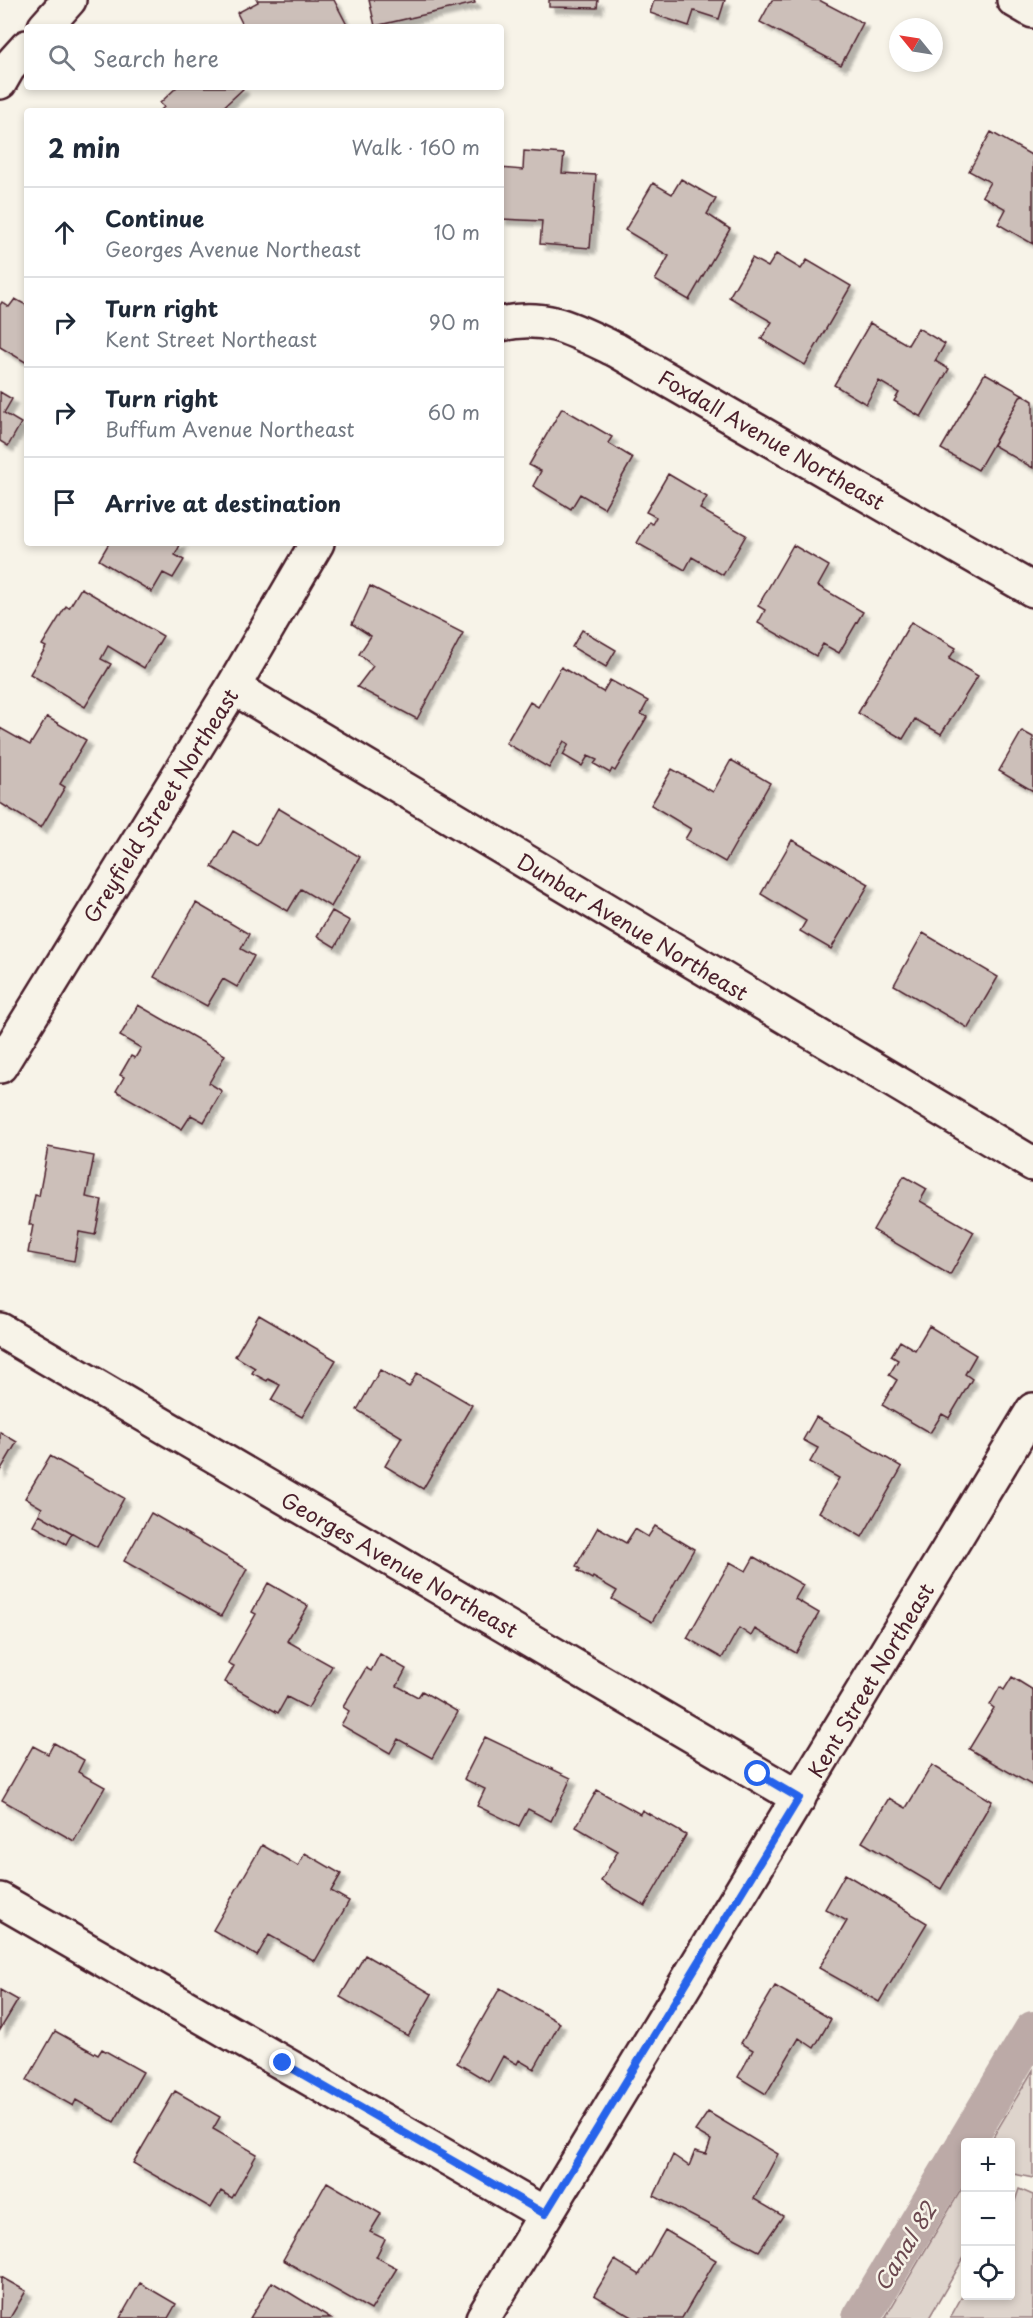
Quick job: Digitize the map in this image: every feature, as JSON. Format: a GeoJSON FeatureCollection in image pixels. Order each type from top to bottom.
{"type":"FeatureCollection","features":[{"type":"Feature","properties":{"kind":"street"},"geometry":{"type":"LineString","coordinates":[[48,24],[69,0]]}},
{"type":"Feature","properties":{"kind":"street"},"geometry":{"type":"LineString","coordinates":[[1014,0],[1033,11]]}},
{"type":"Feature","properties":{"kind":"street"},"geometry":{"type":"LineString","coordinates":[[0,82],[24,50]]}},
{"type":"Feature","properties":{"kind":"street","name":"Foxdall Avenue Northeast"},"geometry":{"type":"LineString","coordinates":[[504,323],[544,320],[572,329],[616,350],[1033,590]]}},
{"type":"Feature","properties":{"kind":"street","name":"Greyfield Street Northeast"},"geometry":{"type":"LineString","coordinates":[[0,1066],[233,687],[315,546]]}},
{"type":"Feature","properties":{"kind":"street","name":"Dunbar Avenue Northeast"},"geometry":{"type":"LineString","coordinates":[[233,687],[1033,1164]]}},
{"type":"Feature","properties":{"kind":"street","name":"Georges Avenue Northeast"},"geometry":{"type":"LineString","coordinates":[[0,1330],[799,1798]]}},
{"type":"Feature","properties":{"kind":"street","name":"Kent Street Northeast"},"geometry":{"type":"LineString","coordinates":[[483,2318],[1033,1410]]}},
{"type":"Feature","properties":{"kind":"street"},"geometry":{"type":"LineString","coordinates":[[0,1900],[545,2214]]}},
{"type":"Feature","properties":{"kind":"shaded area"},"geometry":{"type":"Polygon","coordinates":[[[1033,2070],[1033,2178],[1015,2174],[1015,2138],[992,2138],[1033,2070]]]}},
{"type":"Feature","properties":{"kind":"shaded area"},"geometry":{"type":"Polygon","coordinates":[[[1019,2189],[1033,2195],[1033,2318],[950,2318],[961,2298],[1015,2300],[1015,2201],[1019,2189]]]}},
{"type":"Feature","properties":{"kind":"shaded area"},"geometry":{"type":"Polygon","coordinates":[[[961,2190],[961,2263],[929,2318],[885,2318],[961,2190]]]}},
{"type":"Feature","properties":{"kind":"building"},"geometry":{"type":"Polygon","coordinates":[[[257,0],[334,0],[346,24],[242,24],[237,13],[258,2],[257,0]]]}},
{"type":"Feature","properties":{"kind":"building"},"geometry":{"type":"Polygon","coordinates":[[[369,0],[474,0],[475,3],[384,24],[375,24],[369,0]]]}},
{"type":"Feature","properties":{"kind":"building"},"geometry":{"type":"Polygon","coordinates":[[[549,0],[598,0],[597,8],[549,7],[549,0]]]}},
{"type":"Feature","properties":{"kind":"building"},"geometry":{"type":"Polygon","coordinates":[[[654,0],[725,0],[719,19],[694,11],[689,26],[650,13],[654,0]]]}},
{"type":"Feature","properties":{"kind":"building"},"geometry":{"type":"Polygon","coordinates":[[[772,0],[819,0],[863,23],[841,65],[760,22],[772,0]]]}},
{"type":"Feature","properties":{"kind":"building"},"geometry":{"type":"Polygon","coordinates":[[[174,90],[242,90],[222,108],[163,108],[160,103],[174,90]]]}},
{"type":"Feature","properties":{"kind":"building"},"geometry":{"type":"Polygon","coordinates":[[[991,132],[1033,156],[1033,244],[998,224],[1006,209],[982,196],[990,182],[969,171],[991,132]]]}},
{"type":"Feature","properties":{"kind":"building"},"geometry":{"type":"Polygon","coordinates":[[[524,151],[564,154],[562,173],[596,175],[590,248],[540,244],[542,221],[504,219],[504,168],[523,170],[524,151]]]}},
{"type":"Feature","properties":{"kind":"building"},"geometry":{"type":"Polygon","coordinates":[[[681,179],[716,199],[707,214],[730,229],[689,300],[655,280],[669,256],[625,230],[653,183],[672,194],[681,179]]]}},
{"type":"Feature","properties":{"kind":"building"},"geometry":{"type":"Polygon","coordinates":[[[776,254],[801,269],[807,260],[851,286],[805,365],[761,339],[772,322],[729,297],[752,258],[768,267],[776,254]]]}},
{"type":"Feature","properties":{"kind":"building"},"geometry":{"type":"Polygon","coordinates":[[[15,299],[24,304],[24,361],[0,347],[0,305],[2,302],[9,307],[15,299]]]}},
{"type":"Feature","properties":{"kind":"building"},"geometry":{"type":"Polygon","coordinates":[[[870,323],[908,345],[918,328],[945,344],[935,361],[949,369],[921,417],[894,401],[899,393],[879,381],[866,404],[834,385],[870,323]]]}},
{"type":"Feature","properties":{"kind":"building"},"geometry":{"type":"Polygon","coordinates":[[[985,373],[1022,394],[978,470],[941,449],[985,373]]]}},
{"type":"Feature","properties":{"kind":"building"},"geometry":{"type":"Polygon","coordinates":[[[0,392],[12,399],[4,413],[21,423],[8,446],[0,441],[0,392]]]}},
{"type":"Feature","properties":{"kind":"building"},"geometry":{"type":"Polygon","coordinates":[[[1022,394],[1033,401],[1033,468],[993,445],[1022,394]]]}},
{"type":"Feature","properties":{"kind":"building"},"geometry":{"type":"Polygon","coordinates":[[[562,408],[612,437],[608,443],[633,458],[604,508],[580,494],[571,509],[533,486],[541,471],[529,465],[562,408]]]}},
{"type":"Feature","properties":{"kind":"building"},"geometry":{"type":"Polygon","coordinates":[[[668,474],[707,497],[700,509],[746,535],[723,575],[692,557],[685,570],[637,543],[649,522],[652,524],[656,517],[646,512],[668,474]]]}},
{"type":"Feature","properties":{"kind":"building"},"geometry":{"type":"Polygon","coordinates":[[[793,545],[829,566],[818,586],[863,612],[839,653],[823,644],[816,656],[758,623],[765,610],[758,606],[793,545]]]}},
{"type":"Feature","properties":{"kind":"building"},"geometry":{"type":"Polygon","coordinates":[[[107,546],[180,546],[175,555],[184,560],[173,578],[163,573],[152,592],[99,560],[107,546]]]}},
{"type":"Feature","properties":{"kind":"building"},"geometry":{"type":"Polygon","coordinates":[[[370,586],[463,633],[417,719],[357,687],[373,666],[359,654],[371,636],[352,624],[370,586]]]}},
{"type":"Feature","properties":{"kind":"building"},"geometry":{"type":"Polygon","coordinates":[[[81,588],[163,636],[144,668],[108,646],[101,659],[111,664],[85,707],[30,674],[46,647],[42,645],[66,606],[69,608],[81,588]]]}},
{"type":"Feature","properties":{"kind":"building"},"geometry":{"type":"Polygon","coordinates":[[[911,622],[956,648],[949,659],[978,676],[941,734],[915,719],[903,739],[858,713],[911,622]]]}},
{"type":"Feature","properties":{"kind":"building"},"geometry":{"type":"Polygon","coordinates":[[[582,630],[616,650],[606,667],[572,647],[582,630]]]}},
{"type":"Feature","properties":{"kind":"building"},"geometry":{"type":"Polygon","coordinates":[[[561,667],[603,692],[610,680],[648,701],[641,714],[647,717],[615,771],[612,769],[610,773],[594,764],[597,760],[588,756],[582,766],[563,755],[569,744],[564,741],[549,768],[506,743],[530,702],[538,707],[561,667]]]}},
{"type":"Feature","properties":{"kind":"building"},"geometry":{"type":"Polygon","coordinates":[[[47,717],[86,740],[60,784],[65,787],[41,828],[0,803],[0,728],[30,745],[47,717]]]}},
{"type":"Feature","properties":{"kind":"building"},"geometry":{"type":"Polygon","coordinates":[[[1022,731],[1033,737],[1033,791],[999,771],[1022,731]]]}},
{"type":"Feature","properties":{"kind":"building"},"geometry":{"type":"Polygon","coordinates":[[[731,760],[770,783],[725,862],[685,839],[691,829],[651,805],[672,769],[713,792],[731,760]]]}},
{"type":"Feature","properties":{"kind":"building"},"geometry":{"type":"Polygon","coordinates":[[[278,808],[360,857],[331,907],[301,889],[288,911],[212,867],[233,831],[257,845],[278,808]]]}},
{"type":"Feature","properties":{"kind":"building"},"geometry":{"type":"Polygon","coordinates":[[[792,840],[869,884],[831,949],[800,931],[806,921],[761,894],[792,840]]]}},
{"type":"Feature","properties":{"kind":"building"},"geometry":{"type":"Polygon","coordinates":[[[196,903],[249,934],[241,949],[254,956],[237,987],[223,979],[207,1006],[154,977],[196,903]]]}},
{"type":"Feature","properties":{"kind":"building"},"geometry":{"type":"Polygon","coordinates":[[[332,911],[350,921],[335,947],[317,936],[332,911]]]}},
{"type":"Feature","properties":{"kind":"building"},"geometry":{"type":"Polygon","coordinates":[[[923,933],[998,977],[968,1028],[894,985],[923,933]]]}},
{"type":"Feature","properties":{"kind":"building"},"geometry":{"type":"Polygon","coordinates":[[[138,1005],[225,1055],[209,1083],[222,1091],[204,1122],[191,1115],[182,1129],[116,1091],[124,1077],[120,1075],[131,1056],[135,1058],[141,1048],[120,1036],[138,1005]]]}},
{"type":"Feature","properties":{"kind":"building"},"geometry":{"type":"Polygon","coordinates":[[[48,1147],[94,1156],[86,1197],[102,1200],[95,1235],[79,1232],[74,1261],[28,1253],[33,1225],[29,1225],[35,1195],[39,1196],[48,1147]]]}},
{"type":"Feature","properties":{"kind":"building"},"geometry":{"type":"Polygon","coordinates":[[[904,1176],[927,1189],[920,1201],[974,1232],[950,1275],[873,1230],[904,1176]]]}},
{"type":"Feature","properties":{"kind":"building"},"geometry":{"type":"Polygon","coordinates":[[[259,1315],[336,1360],[302,1417],[271,1400],[280,1385],[252,1373],[255,1368],[235,1356],[259,1315]]]}},
{"type":"Feature","properties":{"kind":"building"},"geometry":{"type":"Polygon","coordinates":[[[929,1326],[976,1355],[965,1374],[972,1379],[949,1418],[942,1414],[930,1433],[882,1405],[897,1380],[889,1375],[898,1360],[891,1356],[900,1341],[915,1350],[929,1326]]]}},
{"type":"Feature","properties":{"kind":"building"},"geometry":{"type":"Polygon","coordinates":[[[380,1370],[409,1387],[417,1373],[472,1405],[423,1489],[385,1466],[402,1437],[357,1410],[380,1370]]]}},
{"type":"Feature","properties":{"kind":"building"},"geometry":{"type":"Polygon","coordinates":[[[816,1417],[902,1467],[862,1537],[819,1512],[839,1478],[810,1462],[818,1448],[803,1440],[816,1417]]]}},
{"type":"Feature","properties":{"kind":"building"},"geometry":{"type":"Polygon","coordinates":[[[0,1432],[17,1442],[0,1471],[0,1432]]]}},
{"type":"Feature","properties":{"kind":"building"},"geometry":{"type":"Polygon","coordinates":[[[50,1456],[124,1498],[97,1547],[39,1514],[42,1508],[25,1498],[50,1456]]]}},
{"type":"Feature","properties":{"kind":"building"},"geometry":{"type":"Polygon","coordinates":[[[151,1513],[247,1569],[221,1616],[124,1561],[151,1513]]]}},
{"type":"Feature","properties":{"kind":"building"},"geometry":{"type":"Polygon","coordinates":[[[39,1514],[72,1533],[66,1544],[33,1525],[39,1514]]]}},
{"type":"Feature","properties":{"kind":"building"},"geometry":{"type":"Polygon","coordinates":[[[655,1526],[694,1549],[652,1622],[612,1599],[617,1591],[578,1571],[580,1569],[576,1566],[598,1527],[626,1543],[635,1529],[648,1537],[655,1526]]]}},
{"type":"Feature","properties":{"kind":"building"},"geometry":{"type":"Polygon","coordinates":[[[754,1557],[803,1585],[795,1599],[819,1613],[796,1653],[755,1629],[751,1636],[739,1628],[722,1658],[687,1638],[730,1562],[746,1571],[754,1557]]]}},
{"type":"Feature","properties":{"kind":"building"},"geometry":{"type":"Polygon","coordinates":[[[268,1583],[308,1606],[287,1641],[332,1666],[308,1708],[287,1697],[278,1713],[225,1682],[234,1666],[228,1663],[256,1614],[252,1612],[268,1583]]]}},
{"type":"Feature","properties":{"kind":"building"},"geometry":{"type":"Polygon","coordinates":[[[380,1654],[406,1669],[397,1686],[418,1697],[422,1691],[458,1712],[432,1758],[398,1739],[390,1753],[341,1725],[349,1711],[343,1707],[366,1668],[371,1671],[380,1654]]]}},
{"type":"Feature","properties":{"kind":"building"},"geometry":{"type":"Polygon","coordinates":[[[1012,1677],[1033,1690],[1033,1786],[969,1749],[994,1708],[990,1705],[1000,1687],[1004,1690],[1012,1677]]]}},
{"type":"Feature","properties":{"kind":"building"},"geometry":{"type":"Polygon","coordinates":[[[485,1737],[571,1778],[551,1821],[528,1809],[519,1826],[477,1806],[485,1789],[464,1779],[485,1737]]]}},
{"type":"Feature","properties":{"kind":"building"},"geometry":{"type":"Polygon","coordinates":[[[54,1743],[84,1760],[78,1772],[105,1787],[74,1841],[2,1800],[33,1746],[48,1754],[54,1743]]]}},
{"type":"Feature","properties":{"kind":"building"},"geometry":{"type":"Polygon","coordinates":[[[932,1765],[992,1801],[941,1889],[862,1842],[889,1798],[906,1808],[932,1765]]]}},
{"type":"Feature","properties":{"kind":"building"},"geometry":{"type":"Polygon","coordinates":[[[597,1790],[640,1814],[642,1810],[686,1835],[645,1906],[601,1881],[618,1851],[576,1827],[597,1790]]]}},
{"type":"Feature","properties":{"kind":"building"},"geometry":{"type":"Polygon","coordinates":[[[262,1845],[298,1866],[305,1853],[341,1874],[331,1891],[349,1901],[315,1961],[269,1935],[257,1956],[213,1930],[262,1845]]]}},
{"type":"Feature","properties":{"kind":"building"},"geometry":{"type":"Polygon","coordinates":[[[845,1874],[927,1923],[879,2002],[819,1968],[847,1921],[825,1909],[845,1874]]]}},
{"type":"Feature","properties":{"kind":"building"},"geometry":{"type":"Polygon","coordinates":[[[365,1955],[432,1994],[408,2036],[340,1997],[365,1955]]]}},
{"type":"Feature","properties":{"kind":"building"},"geometry":{"type":"Polygon","coordinates":[[[775,1986],[831,2019],[814,2048],[799,2038],[766,2094],[738,2077],[753,2050],[741,2043],[775,1986]]]}},
{"type":"Feature","properties":{"kind":"building"},"geometry":{"type":"Polygon","coordinates":[[[500,1988],[560,2023],[534,2069],[519,2060],[517,2064],[503,2056],[489,2082],[457,2063],[500,1988]]]}},
{"type":"Feature","properties":{"kind":"building"},"geometry":{"type":"Polygon","coordinates":[[[0,1990],[18,2000],[0,2030],[0,1990]]]}},
{"type":"Feature","properties":{"kind":"building"},"geometry":{"type":"Polygon","coordinates":[[[55,2031],[98,2055],[102,2049],[143,2072],[114,2122],[76,2100],[73,2106],[27,2080],[55,2031]]]}},
{"type":"Feature","properties":{"kind":"building"},"geometry":{"type":"Polygon","coordinates":[[[175,2091],[220,2117],[213,2129],[257,2154],[232,2198],[221,2191],[211,2208],[133,2163],[175,2091]]]}},
{"type":"Feature","properties":{"kind":"building"},"geometry":{"type":"Polygon","coordinates":[[[708,2112],[778,2154],[754,2199],[783,2216],[759,2251],[654,2196],[673,2155],[689,2166],[695,2151],[706,2154],[711,2140],[695,2131],[708,2112]]]}},
{"type":"Feature","properties":{"kind":"building"},"geometry":{"type":"Polygon","coordinates":[[[327,2182],[381,2214],[370,2232],[385,2239],[376,2257],[397,2268],[371,2310],[283,2260],[327,2182]]]}},
{"type":"Feature","properties":{"kind":"building"},"geometry":{"type":"Polygon","coordinates":[[[665,2230],[716,2260],[682,2318],[634,2318],[594,2295],[615,2260],[639,2275],[665,2230]]]}},
{"type":"Feature","properties":{"kind":"building"},"geometry":{"type":"Polygon","coordinates":[[[1,2277],[26,2291],[10,2318],[0,2318],[1,2277]]]}},
{"type":"Feature","properties":{"kind":"building"},"geometry":{"type":"Polygon","coordinates":[[[272,2282],[331,2318],[250,2318],[272,2282]]]}},
{"type":"Feature","properties":{"kind":"building"},"geometry":{"type":"Polygon","coordinates":[[[140,2283],[176,2304],[168,2318],[120,2318],[140,2283]]]}},
{"type":"Feature","properties":{"kind":"waterway","name":"Canal 82"},"geometry":{"type":"LineString","coordinates":[[968,2138],[1033,2030]]}},
{"type":"Feature","properties":{"kind":"waterway","name":"Canal 82"},"geometry":{"type":"LineString","coordinates":[[861,2318],[961,2151]]}},
{"type":"Feature","properties":{"kind":"route"},"geometry":{"type":"LineString","coordinates":[[283,2063],[545,2214],[799,1798],[758,1774]]}}]}
